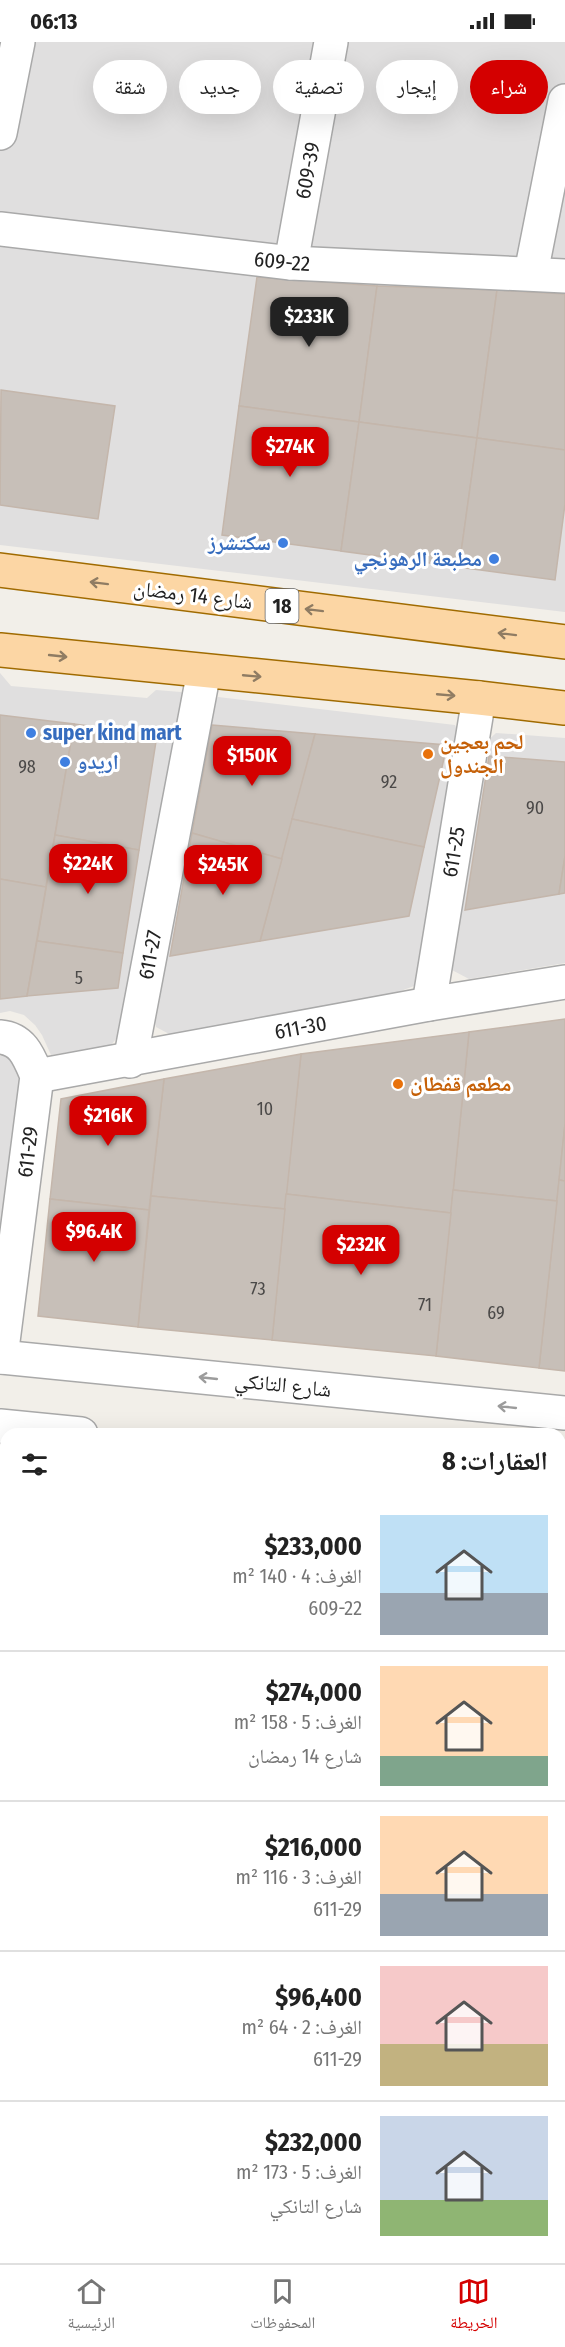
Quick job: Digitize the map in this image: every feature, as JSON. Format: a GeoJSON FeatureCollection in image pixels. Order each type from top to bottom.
{"type":"FeatureCollection","features":[{"type":"Feature","properties":{"kind":"main road","name":"شارع 14 رمضان"},"geometry":{"type":"LineString","coordinates":[[0,570],[565,642]]}},
{"type":"Feature","properties":{"kind":"main road"},"geometry":{"type":"LineString","coordinates":[[0,650],[565,708]]}},
{"type":"Feature","properties":{"kind":"street"},"geometry":{"type":"LineString","coordinates":[[0,133],[18,42]]}},
{"type":"Feature","properties":{"kind":"street","name":"609-39"},"geometry":{"type":"LineString","coordinates":[[291,263],[332,42]]}},
{"type":"Feature","properties":{"kind":"street"},"geometry":{"type":"LineString","coordinates":[[531,273],[565,100]]}},
{"type":"Feature","properties":{"kind":"street","name":"609-22"},"geometry":{"type":"LineString","coordinates":[[0,229],[291,263],[565,276]]}},
{"type":"Feature","properties":{"kind":"street","name":"611-27"},"geometry":{"type":"LineString","coordinates":[[130,1060],[204,671]]}},
{"type":"Feature","properties":{"kind":"street","name":"611-25"},"geometry":{"type":"LineString","coordinates":[[429,1004],[479,698]]}},
{"type":"Feature","properties":{"kind":"street","name":"611-30"},"geometry":{"type":"LineString","coordinates":[[38,1076],[429,1004],[565,982]]}},
{"type":"Feature","properties":{"kind":"street"},"geometry":{"type":"LineString","coordinates":[[0,1037],[17,1042],[24,1048],[38,1076]]}},
{"type":"Feature","properties":{"kind":"street","name":"611-29"},"geometry":{"type":"LineString","coordinates":[[1,1357],[38,1076]]}},
{"type":"Feature","properties":{"kind":"street","name":"شارع التانكي"},"geometry":{"type":"LineString","coordinates":[[1,1357],[565,1413]]}},
{"type":"Feature","properties":{"kind":"shaded area"},"geometry":{"type":"Polygon","coordinates":[[[22,42],[565,42],[565,612],[0,545],[0,149],[22,42]]]}},
{"type":"Feature","properties":{"kind":"shaded area"},"geometry":{"type":"Polygon","coordinates":[[[0,673],[11,686],[147,698],[156,690],[185,694],[120,1034],[111,1045],[51,1055],[42,1035],[24,1015],[10,1011],[0,1013],[0,673]]]}},
{"type":"Feature","properties":{"kind":"shaded area"},"geometry":{"type":"Polygon","coordinates":[[[218,697],[455,725],[462,740],[421,969],[414,986],[398,992],[173,1036],[156,1027],[152,1006],[206,709],[218,697]]]}},
{"type":"Feature","properties":{"kind":"shaded area"},"geometry":{"type":"Polygon","coordinates":[[[496,733],[565,738],[565,963],[469,979],[452,970],[449,948],[484,744],[496,733]]]}},
{"type":"Feature","properties":{"kind":"shaded area"},"geometry":{"type":"Polygon","coordinates":[[[7,1055],[19,1062],[22,1076],[0,1249],[0,1056],[7,1055]]]}},
{"type":"Feature","properties":{"kind":"building"},"geometry":{"type":"Polygon","coordinates":[[[257,277],[377,286],[359,422],[239,406],[257,277]]]}},
{"type":"Feature","properties":{"kind":"building"},"geometry":{"type":"Polygon","coordinates":[[[377,286],[497,290],[477,438],[359,422],[377,286]]]}},
{"type":"Feature","properties":{"kind":"building"},"geometry":{"type":"Polygon","coordinates":[[[497,290],[565,294],[565,450],[477,438],[497,290]]]}},
{"type":"Feature","properties":{"kind":"building"},"geometry":{"type":"Polygon","coordinates":[[[1,390],[115,406],[98,519],[0,505],[1,390]]]}},
{"type":"Feature","properties":{"kind":"building"},"geometry":{"type":"Polygon","coordinates":[[[239,406],[359,422],[341,551],[222,535],[239,406]]]}},
{"type":"Feature","properties":{"kind":"building"},"geometry":{"type":"Polygon","coordinates":[[[359,422],[477,438],[459,567],[341,551],[359,422]]]}},
{"type":"Feature","properties":{"kind":"building"},"geometry":{"type":"Polygon","coordinates":[[[477,438],[565,450],[565,504],[555,580],[459,567],[477,438]]]}},
{"type":"Feature","properties":{"kind":"building"},"geometry":{"type":"Polygon","coordinates":[[[0,715],[74,724],[46,887],[0,879],[0,715]]]}},
{"type":"Feature","properties":{"kind":"building"},"geometry":{"type":"Polygon","coordinates":[[[74,724],[157,735],[139,850],[55,835],[74,724]]]}},
{"type":"Feature","properties":{"kind":"building"},"geometry":{"type":"Polygon","coordinates":[[[212,725],[315,734],[282,859],[192,833],[212,725]]]}},
{"type":"Feature","properties":{"kind":"building"},"geometry":{"type":"Polygon","coordinates":[[[315,734],[447,745],[424,847],[292,819],[315,734]]]}},
{"type":"Feature","properties":{"kind":"building"},"geometry":{"type":"Polygon","coordinates":[[[489,756],[565,762],[565,856],[559,894],[465,910],[489,756]]]}},
{"type":"Feature","properties":{"kind":"building"},"geometry":{"type":"Polygon","coordinates":[[[292,819],[424,847],[409,916],[260,941],[292,819]]]}},
{"type":"Feature","properties":{"kind":"building"},"geometry":{"type":"Polygon","coordinates":[[[192,833],[282,859],[260,941],[170,956],[192,833]]]}},
{"type":"Feature","properties":{"kind":"building"},"geometry":{"type":"Polygon","coordinates":[[[55,835],[139,850],[123,953],[37,941],[55,835]]]}},
{"type":"Feature","properties":{"kind":"building"},"geometry":{"type":"Polygon","coordinates":[[[565,856],[565,893],[559,894],[565,856]]]}},
{"type":"Feature","properties":{"kind":"building"},"geometry":{"type":"Polygon","coordinates":[[[0,879],[46,887],[27,996],[0,999],[0,879]]]}},
{"type":"Feature","properties":{"kind":"building"},"geometry":{"type":"Polygon","coordinates":[[[37,941],[123,953],[118,988],[27,996],[37,941]]]}},
{"type":"Feature","properties":{"kind":"building"},"geometry":{"type":"Polygon","coordinates":[[[565,1019],[565,1124],[557,1201],[453,1190],[469,1032],[565,1019]]]}},
{"type":"Feature","properties":{"kind":"building"},"geometry":{"type":"Polygon","coordinates":[[[469,1032],[451,1213],[286,1194],[301,1054],[469,1032]]]}},
{"type":"Feature","properties":{"kind":"building"},"geometry":{"type":"Polygon","coordinates":[[[301,1054],[285,1209],[151,1196],[164,1079],[301,1054]]]}},
{"type":"Feature","properties":{"kind":"building"},"geometry":{"type":"Polygon","coordinates":[[[164,1079],[149,1210],[50,1199],[61,1099],[164,1079]]]}},
{"type":"Feature","properties":{"kind":"building"},"geometry":{"type":"Polygon","coordinates":[[[565,1124],[565,1181],[559,1180],[565,1124]]]}},
{"type":"Feature","properties":{"kind":"building"},"geometry":{"type":"Polygon","coordinates":[[[559,1180],[565,1181],[565,1371],[539,1368],[559,1180]]]}},
{"type":"Feature","properties":{"kind":"building"},"geometry":{"type":"Polygon","coordinates":[[[453,1190],[557,1201],[539,1368],[436,1356],[453,1190]]]}},
{"type":"Feature","properties":{"kind":"building"},"geometry":{"type":"Polygon","coordinates":[[[286,1194],[451,1213],[436,1356],[272,1340],[286,1194]]]}},
{"type":"Feature","properties":{"kind":"building"},"geometry":{"type":"Polygon","coordinates":[[[151,1196],[285,1209],[272,1340],[138,1327],[151,1196]]]}},
{"type":"Feature","properties":{"kind":"building"},"geometry":{"type":"Polygon","coordinates":[[[50,1199],[149,1210],[138,1327],[38,1316],[50,1199]]]}},
{"type":"Feature","properties":{"kind":"place","name":"سكتشرز"},"geometry":{"type":"Point","coordinates":[283,543]}},
{"type":"Feature","properties":{"kind":"place","name":"مطبعة الرهونجي"},"geometry":{"type":"Point","coordinates":[494,559]}},
{"type":"Feature","properties":{"kind":"place","name":"super kind mart"},"geometry":{"type":"Point","coordinates":[31,733]}},
{"type":"Feature","properties":{"kind":"place","name":"لحم بعجين الجندول"},"geometry":{"type":"Point","coordinates":[428,754]}},
{"type":"Feature","properties":{"kind":"place","name":"اريدو"},"geometry":{"type":"Point","coordinates":[65,762]}},
{"type":"Feature","properties":{"kind":"place","name":"مطعم قفطان"},"geometry":{"type":"Point","coordinates":[398,1084]}}]}
